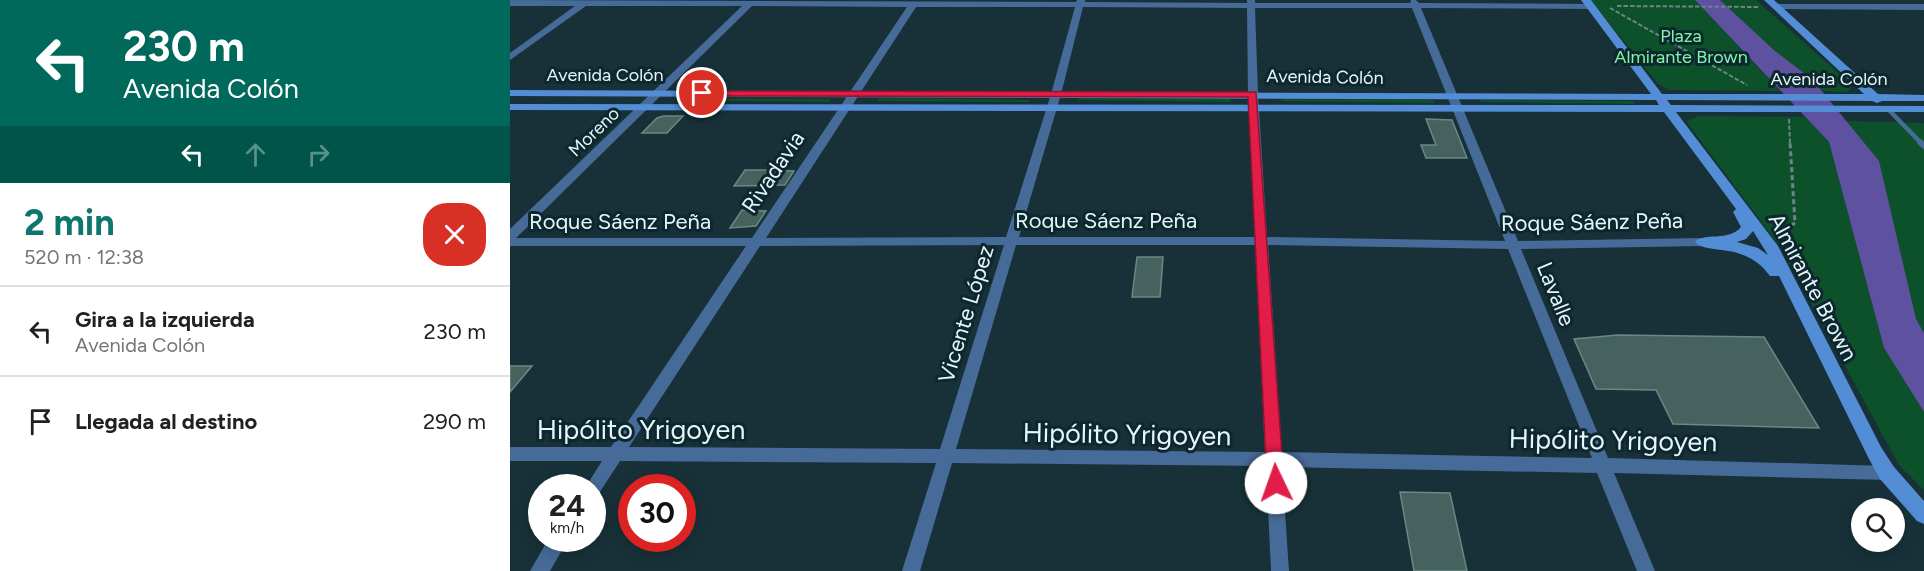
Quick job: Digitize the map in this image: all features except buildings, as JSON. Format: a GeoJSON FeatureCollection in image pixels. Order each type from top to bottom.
{"type":"FeatureCollection","features":[{"type":"Feature","properties":{"kind":"main road","name":"Almirante Brown"},"geometry":{"type":"LineString","coordinates":[[1589,3],[1671,109],[1734,201],[1752,219],[1771,246],[1887,473],[1924,515]]}},
{"type":"Feature","properties":{"kind":"main road"},"geometry":{"type":"LineString","coordinates":[[1770,5],[1888,109]]}},
{"type":"Feature","properties":{"kind":"main road","name":"Avenida Colón"},"geometry":{"type":"LineString","coordinates":[[510,93],[853,94],[1054,101]]}},
{"type":"Feature","properties":{"kind":"main road","name":"Avenida Colón"},"geometry":{"type":"LineString","coordinates":[[1455,102],[1756,94],[1924,98]]}},
{"type":"Feature","properties":{"kind":"main road","name":"Avenida Colón"},"geometry":{"type":"LineString","coordinates":[[510,107],[845,107],[1054,101],[1253,100],[1455,102],[1671,109],[1924,109]]}},
{"type":"Feature","properties":{"kind":"main road"},"geometry":{"type":"LineString","coordinates":[[1702,242],[1738,238],[1745,234],[1748,227],[1734,201]]}},
{"type":"Feature","properties":{"kind":"main road"},"geometry":{"type":"LineString","coordinates":[[1702,242],[1756,251],[1768,259],[1798,301]]}},
{"type":"Feature","properties":{"kind":"street"},"geometry":{"type":"LineString","coordinates":[[510,57],[586,2]]}},
{"type":"Feature","properties":{"kind":"street"},"geometry":{"type":"LineString","coordinates":[[510,3],[1589,3]]}},
{"type":"Feature","properties":{"kind":"street","name":"Moreno"},"geometry":{"type":"LineString","coordinates":[[510,236],[749,3]]}},
{"type":"Feature","properties":{"kind":"street","name":"Rivadavia"},"geometry":{"type":"LineString","coordinates":[[603,474],[913,3]]}},
{"type":"Feature","properties":{"kind":"street","name":"Vicente López"},"geometry":{"type":"LineString","coordinates":[[911,571],[1054,101],[1080,3]]}},
{"type":"Feature","properties":{"kind":"street"},"geometry":{"type":"LineString","coordinates":[[1251,3],[1253,100],[1280,571]]}},
{"type":"Feature","properties":{"kind":"street","name":"Lavalle"},"geometry":{"type":"LineString","coordinates":[[1415,4],[1646,571]]}},
{"type":"Feature","properties":{"kind":"street"},"geometry":{"type":"LineString","coordinates":[[1770,5],[1924,7]]}},
{"type":"Feature","properties":{"kind":"street","name":"Roque Sáenz Peña"},"geometry":{"type":"LineString","coordinates":[[510,242],[1261,241],[1514,245],[1702,242]]}},
{"type":"Feature","properties":{"kind":"street","name":"Hipólito Yrigoyen"},"geometry":{"type":"LineString","coordinates":[[510,454],[946,456],[1601,464],[1887,473]]}},
{"type":"Feature","properties":{"kind":"street"},"geometry":{"type":"LineString","coordinates":[[539,571],[551,552]]}},
{"type":"Feature","properties":{"kind":"lane"},"geometry":{"type":"LineString","coordinates":[[1888,109],[1924,146]]}},
{"type":"Feature","properties":{"kind":"path"},"geometry":{"type":"LineString","coordinates":[[1617,6],[1770,5]]}},
{"type":"Feature","properties":{"kind":"path"},"geometry":{"type":"LineString","coordinates":[[1610,8],[1756,94]]}},
{"type":"Feature","properties":{"kind":"path"},"geometry":{"type":"LineString","coordinates":[[1772,237],[1795,223],[1789,117]]}},
{"type":"Feature","properties":{"kind":"green space","name":"Plaza Almirante Brown"},"geometry":{"type":"Polygon","coordinates":[[[1591,0],[1695,0],[1780,91],[1670,90],[1658,84],[1591,0]]]}},
{"type":"Feature","properties":{"kind":"green space","name":"Plaza Almirante Brown"},"geometry":{"type":"Polygon","coordinates":[[[1720,0],[1756,0],[1853,86],[1847,92],[1822,91],[1812,79],[1775,51],[1720,0]]]}},
{"type":"Feature","properties":{"kind":"green space"},"geometry":{"type":"Polygon","coordinates":[[[680,98],[831,99],[829,102],[677,100],[680,98]]]}},
{"type":"Feature","properties":{"kind":"green space"},"geometry":{"type":"Polygon","coordinates":[[[879,98],[1030,100],[1029,102],[877,101],[879,98]]]}},
{"type":"Feature","properties":{"kind":"green space"},"geometry":{"type":"Polygon","coordinates":[[[1079,98],[1231,99],[1231,102],[1078,100],[1079,98]]]}},
{"type":"Feature","properties":{"kind":"green space"},"geometry":{"type":"Polygon","coordinates":[[[1281,99],[1434,100],[1434,103],[1281,101],[1281,99]]]}},
{"type":"Feature","properties":{"kind":"green space"},"geometry":{"type":"Polygon","coordinates":[[[1480,100],[1633,101],[1635,104],[1481,102],[1480,100]]]}},
{"type":"Feature","properties":{"kind":"green space"},"geometry":{"type":"Polygon","coordinates":[[[1699,116],[1805,117],[1829,142],[1884,348],[1924,412],[1924,490],[1899,465],[1781,248],[1686,121],[1699,116]]]}},
{"type":"Feature","properties":{"kind":"green space"},"geometry":{"type":"Polygon","coordinates":[[[1846,121],[1924,123],[1924,333],[1916,319],[1846,121]]]}},
{"type":"Feature","properties":{"kind":"shaded area"},"geometry":{"type":"Polygon","coordinates":[[[1695,0],[1720,0],[1775,51],[1812,79],[1879,161],[1916,319],[1924,333],[1924,412],[1884,348],[1829,142],[1695,0]]]}},
{"type":"Feature","properties":{"kind":"route"},"geometry":{"type":"LineString","coordinates":[[702,93],[1253,94],[1276,483]]}}]}
